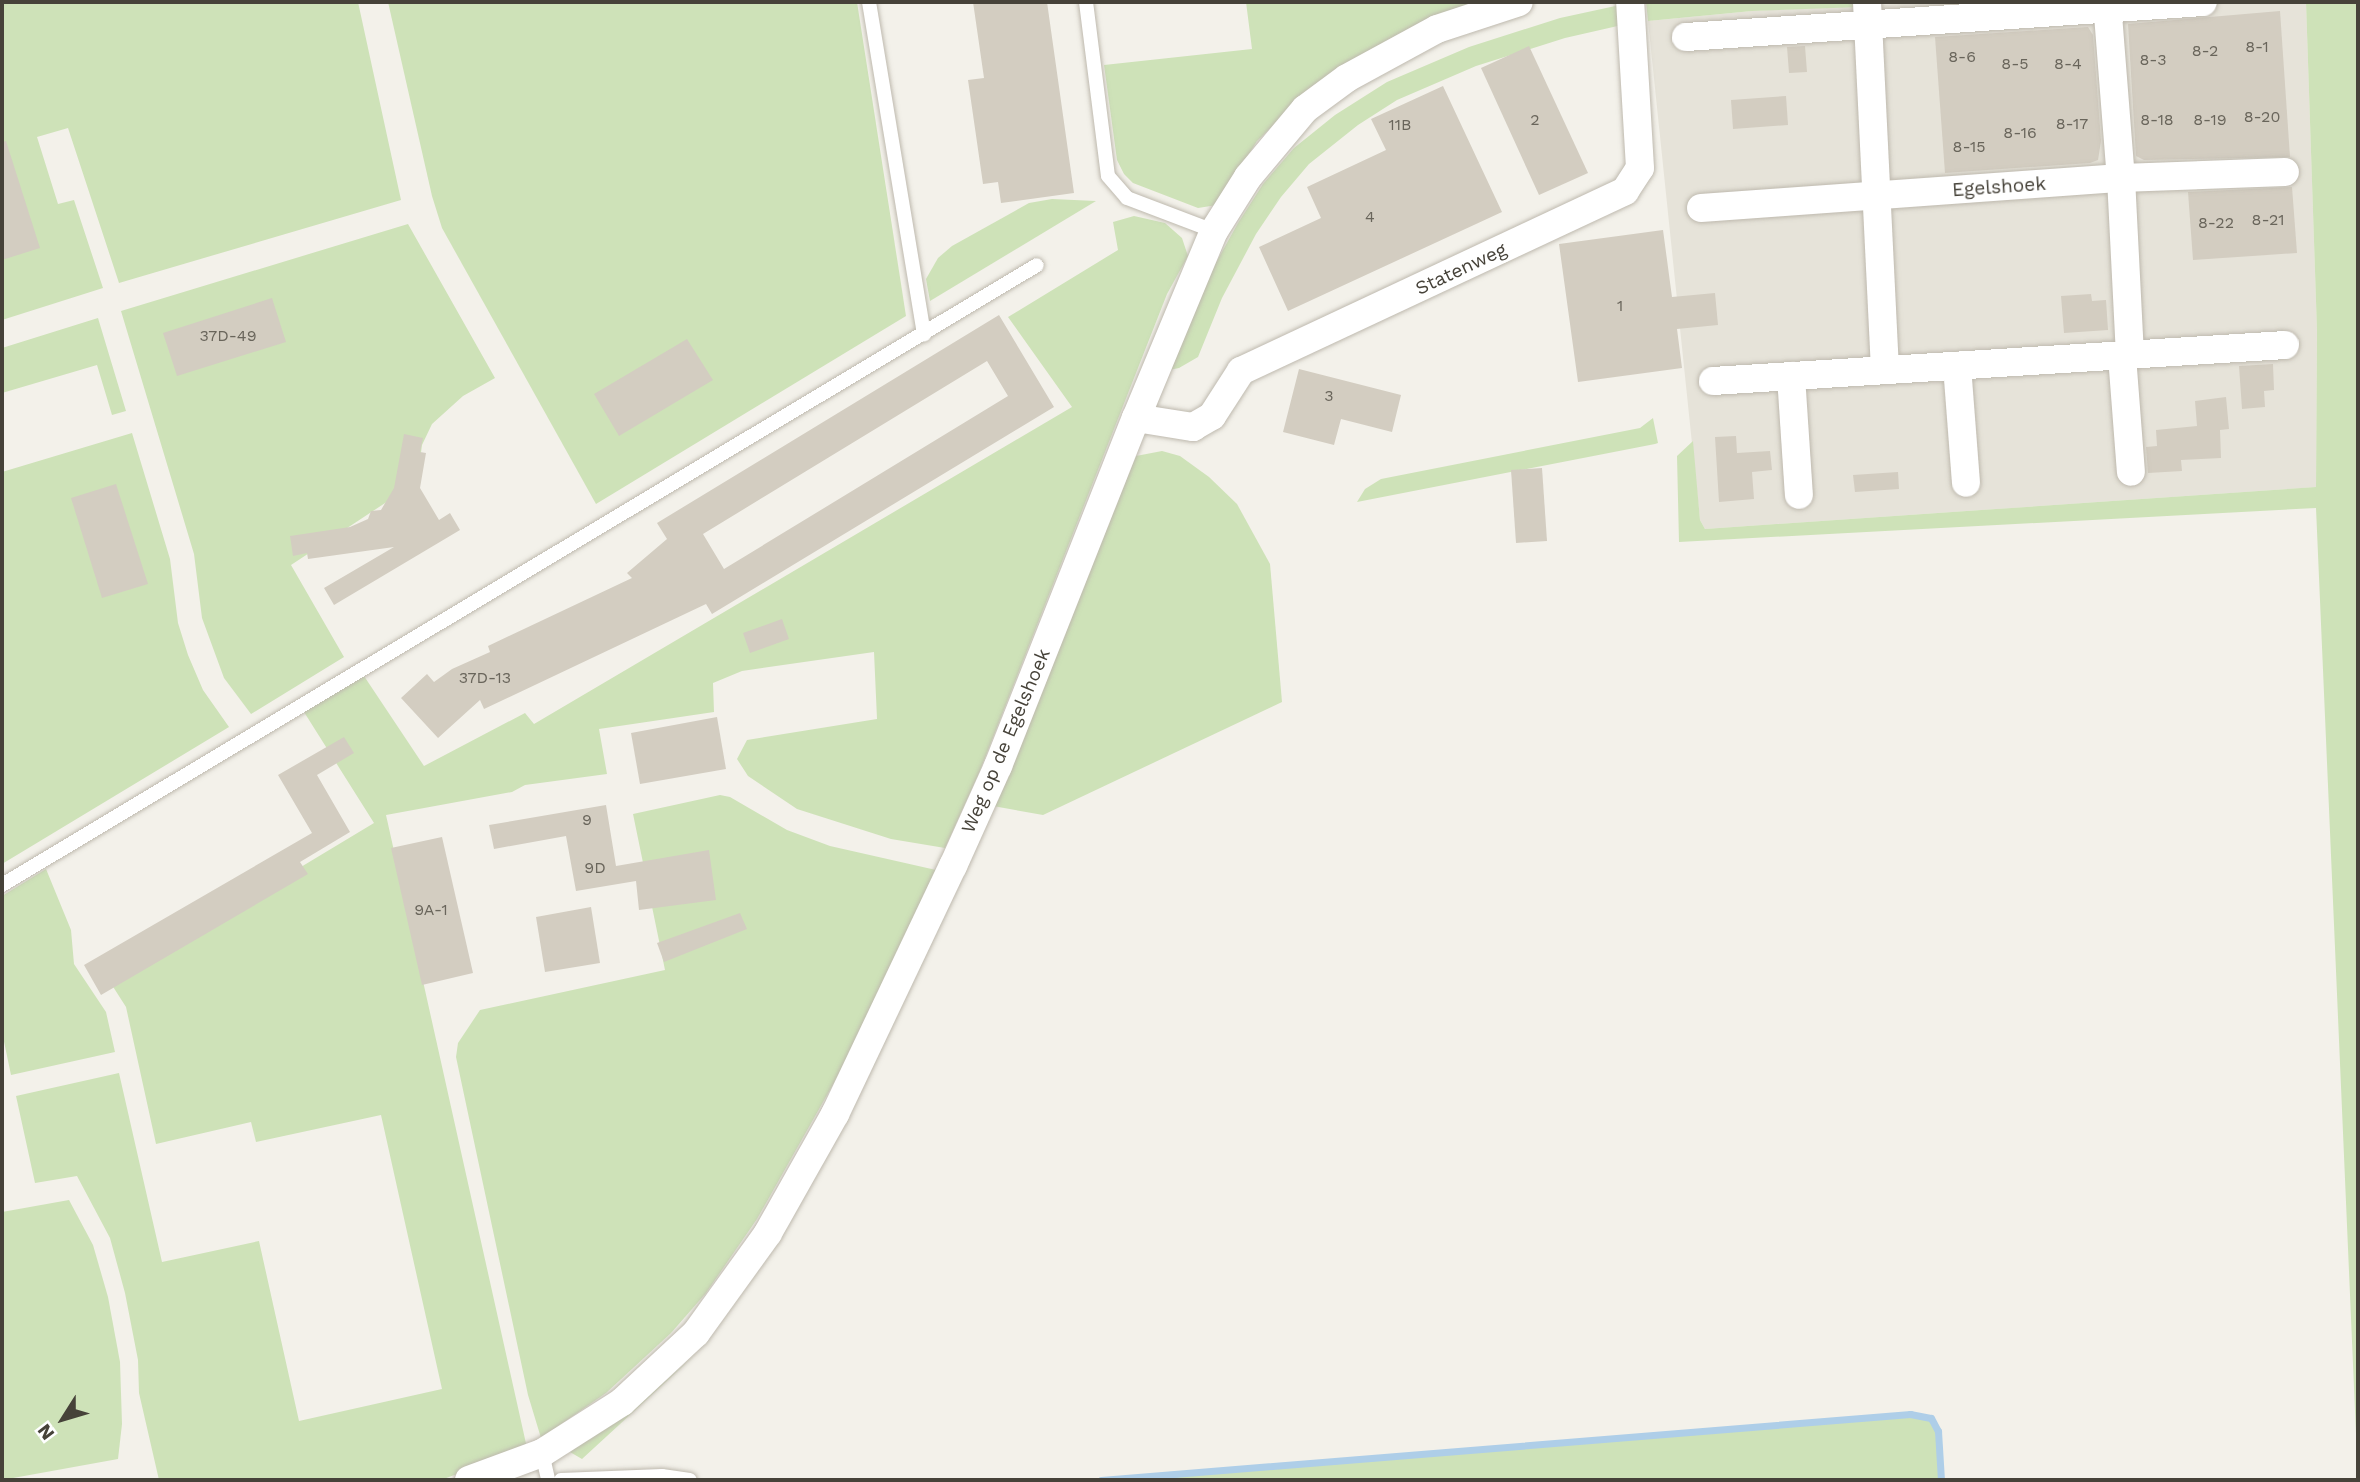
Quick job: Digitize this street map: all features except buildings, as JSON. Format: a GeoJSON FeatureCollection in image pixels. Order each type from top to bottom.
{"type":"FeatureCollection","features":[{"type":"Feature","properties":{"kind":"street","name":"Weg op de Egelshoek"},"geometry":{"type":"LineString","coordinates":[[469,1480],[542,1453],[622,1402],[696,1333],[768,1233],[835,1114],[993,778],[1136,418],[1214,231],[1248,177],[1305,109],[1347,78],[1437,29],[1519,2]]}},
{"type":"Feature","properties":{"kind":"street","name":"Statenweg"},"geometry":{"type":"LineString","coordinates":[[1136,418],[1193,427],[1212,416],[1241,371],[1625,191],[1640,168],[1630,2]]}},
{"type":"Feature","properties":{"kind":"street"},"geometry":{"type":"LineString","coordinates":[[1686,37],[1867,14],[2203,2]]}},
{"type":"Feature","properties":{"kind":"street"},"geometry":{"type":"LineString","coordinates":[[2107,5],[2121,178],[2131,472]]}},
{"type":"Feature","properties":{"kind":"street"},"geometry":{"type":"LineString","coordinates":[[1867,14],[1885,370]]}},
{"type":"Feature","properties":{"kind":"street","name":"Egelshoek"},"geometry":{"type":"LineString","coordinates":[[1701,208],[2121,178],[2285,172]]}},
{"type":"Feature","properties":{"kind":"street"},"geometry":{"type":"LineString","coordinates":[[1713,381],[2285,345]]}},
{"type":"Feature","properties":{"kind":"street"},"geometry":{"type":"LineString","coordinates":[[1957,366],[1966,483]]}},
{"type":"Feature","properties":{"kind":"street"},"geometry":{"type":"LineString","coordinates":[[1791,376],[1799,495]]}},
{"type":"Feature","properties":{"kind":"lane"},"geometry":{"type":"LineString","coordinates":[[869,2],[924,334]]}},
{"type":"Feature","properties":{"kind":"lane"},"geometry":{"type":"LineString","coordinates":[[1086,2],[1108,176],[1127,198],[1214,231]]}},
{"type":"Feature","properties":{"kind":"lane"},"geometry":{"type":"LineString","coordinates":[[2,886],[1037,265]]}},
{"type":"Feature","properties":{"kind":"lane"},"geometry":{"type":"LineString","coordinates":[[542,1453],[548,1480]]}},
{"type":"Feature","properties":{"kind":"lane"},"geometry":{"type":"LineString","coordinates":[[561,1480],[650,1476],[690,1480]]}},
{"type":"Feature","properties":{"kind":"shaded area"},"geometry":{"type":"Polygon","coordinates":[[[1935,2],[2306,2],[2317,331],[2316,487],[1705,529],[1700,520],[1648,21],[1752,11],[1935,2]]]}},
{"type":"Feature","properties":{"kind":"green space"},"geometry":{"type":"Polygon","coordinates":[[[2,2],[358,2],[401,200],[119,283],[68,128],[37,137],[58,204],[74,200],[103,288],[2,320],[2,2]]]}},
{"type":"Feature","properties":{"kind":"green space"},"geometry":{"type":"Polygon","coordinates":[[[388,2],[857,2],[906,316],[596,504],[442,228],[432,196],[388,2]]]}},
{"type":"Feature","properties":{"kind":"green space"},"geometry":{"type":"Polygon","coordinates":[[[1246,2],[1487,2],[1287,112],[1257,141],[1217,205],[1198,208],[1133,183],[1124,174],[1117,160],[1104,65],[1252,49],[1246,2]]]}},
{"type":"Feature","properties":{"kind":"green space"},"geometry":{"type":"Polygon","coordinates":[[[1646,2],[1860,2],[1860,7],[1752,11],[1648,21],[1646,2]]]}},
{"type":"Feature","properties":{"kind":"green space"},"geometry":{"type":"Polygon","coordinates":[[[2306,2],[2358,2],[2358,1480],[2316,508],[1679,542],[1677,456],[1693,441],[1700,520],[1705,529],[2316,487],[2317,331],[2306,2]]]}},
{"type":"Feature","properties":{"kind":"green space"},"geometry":{"type":"Polygon","coordinates":[[[1620,5],[1622,25],[1565,38],[1476,66],[1397,100],[1358,125],[1309,164],[1281,197],[1256,234],[1222,298],[1198,357],[1179,368],[1169,370],[1208,277],[1238,223],[1263,184],[1294,148],[1335,115],[1387,82],[1469,47],[1560,18],[1620,5]]]}},
{"type":"Feature","properties":{"kind":"green space"},"geometry":{"type":"Polygon","coordinates":[[[1052,199],[1096,201],[930,301],[926,279],[938,258],[952,246],[1029,203],[1052,199]]]}},
{"type":"Feature","properties":{"kind":"green space"},"geometry":{"type":"Polygon","coordinates":[[[1134,216],[1165,223],[1182,238],[1188,256],[1167,294],[979,773],[945,848],[891,839],[797,809],[748,776],[737,759],[747,740],[877,719],[874,652],[742,671],[713,683],[714,712],[599,729],[607,774],[525,785],[512,792],[386,815],[527,1448],[441,1480],[159,1480],[139,1393],[138,1360],[125,1293],[110,1238],[77,1176],[35,1183],[16,1096],[119,1073],[162,1262],[259,1241],[299,1421],[442,1389],[381,1115],[256,1142],[251,1122],[156,1144],[126,1007],[110,982],[374,823],[304,712],[364,676],[424,766],[525,713],[534,724],[1072,407],[1008,317],[1118,250],[1113,222],[1134,216]]]}},
{"type":"Feature","properties":{"kind":"green space"},"geometry":{"type":"Polygon","coordinates":[[[408,224],[495,378],[463,396],[432,424],[422,445],[417,482],[291,565],[344,657],[251,714],[224,678],[202,618],[194,554],[121,311],[408,224]]]}},
{"type":"Feature","properties":{"kind":"green space"},"geometry":{"type":"Polygon","coordinates":[[[98,318],[126,411],[112,415],[97,365],[2,393],[2,348],[98,318]]]}},
{"type":"Feature","properties":{"kind":"green space"},"geometry":{"type":"Polygon","coordinates":[[[1653,418],[1658,443],[1655,444],[1357,502],[1365,489],[1381,479],[1640,428],[1653,418]]]}},
{"type":"Feature","properties":{"kind":"green space"},"geometry":{"type":"Polygon","coordinates":[[[132,433],[170,559],[178,623],[188,655],[203,690],[229,727],[2,864],[2,472],[132,433]]]}},
{"type":"Feature","properties":{"kind":"green space"},"geometry":{"type":"Polygon","coordinates":[[[1162,451],[1180,456],[1209,477],[1237,504],[1270,564],[1282,702],[1043,815],[993,806],[1136,456],[1162,451]]]}},
{"type":"Feature","properties":{"kind":"green space"},"geometry":{"type":"Polygon","coordinates":[[[720,795],[730,797],[787,830],[830,846],[936,870],[849,1056],[757,1219],[706,1293],[671,1333],[606,1393],[541,1438],[528,1395],[456,1057],[458,1043],[480,1010],[665,970],[633,814],[720,795]]]}},
{"type":"Feature","properties":{"kind":"green space"},"geometry":{"type":"Polygon","coordinates":[[[46,869],[71,930],[74,964],[106,1012],[115,1052],[11,1075],[2,1032],[2,896],[46,869]]]}},
{"type":"Feature","properties":{"kind":"green space"},"geometry":{"type":"Polygon","coordinates":[[[69,1200],[93,1245],[108,1297],[120,1362],[122,1424],[118,1459],[2,1480],[2,1212],[69,1200]]]}},
{"type":"Feature","properties":{"kind":"green space"},"geometry":{"type":"Polygon","coordinates":[[[694,1356],[582,1459],[570,1452],[645,1399],[694,1356]]]}},
{"type":"Feature","properties":{"kind":"green space"},"geometry":{"type":"Polygon","coordinates":[[[1910,1414],[1931,1418],[1938,1431],[1941,1480],[1126,1480],[1126,1478],[1910,1414]]]}},
{"type":"Feature","properties":{"kind":"waterway"},"geometry":{"type":"LineString","coordinates":[[1101,1480],[1910,1414],[1931,1418],[1938,1431],[1941,1480]]}}]}
